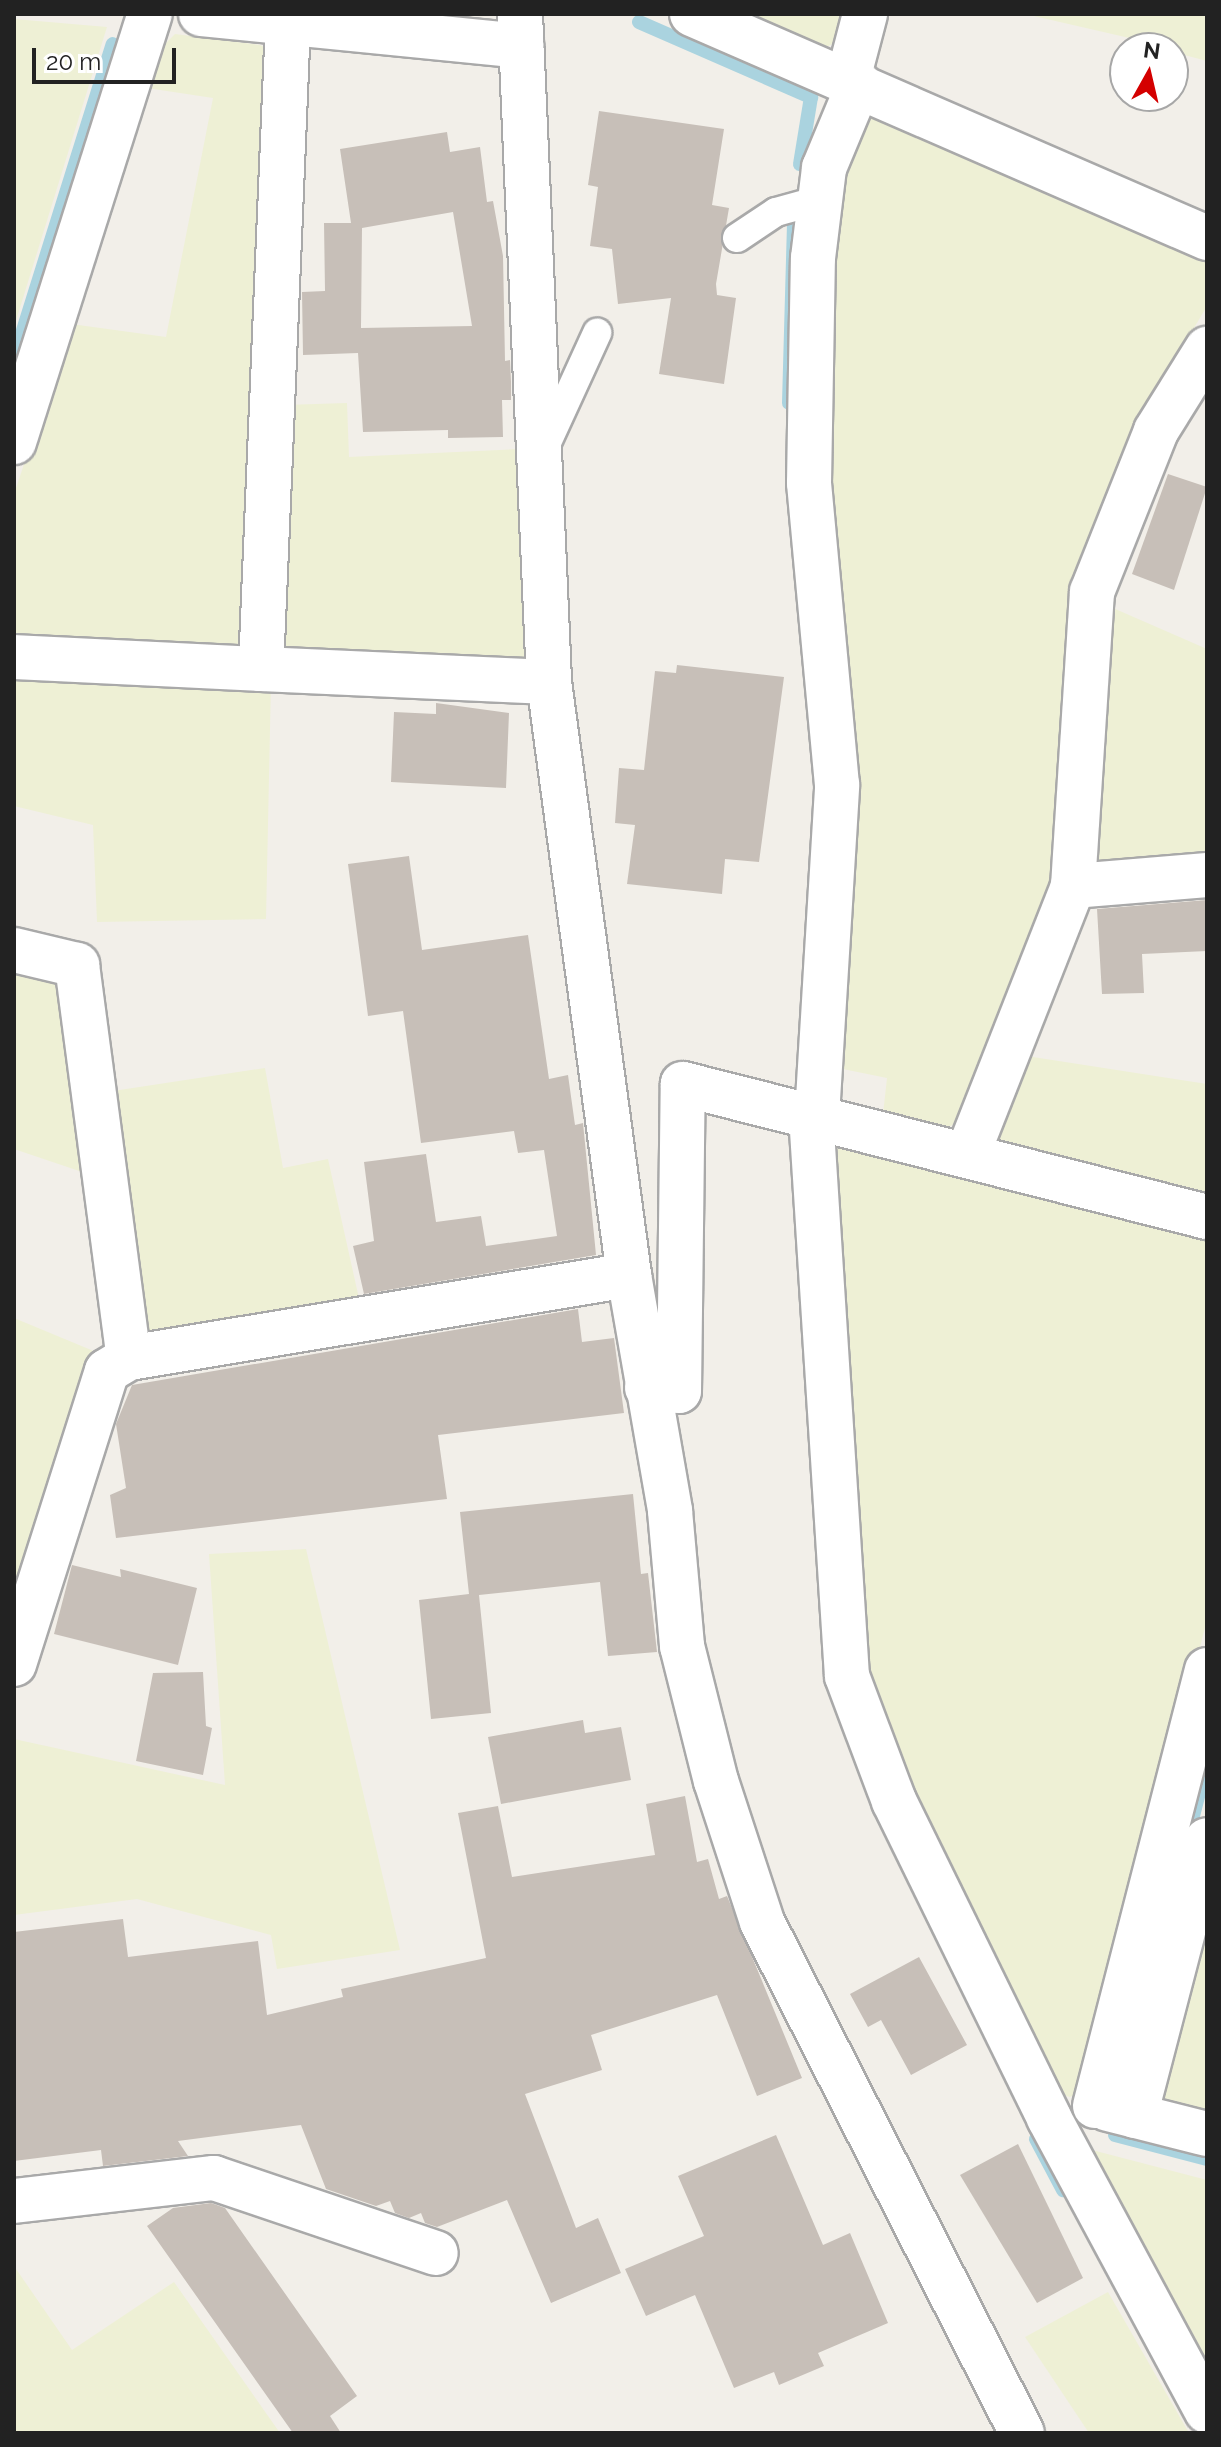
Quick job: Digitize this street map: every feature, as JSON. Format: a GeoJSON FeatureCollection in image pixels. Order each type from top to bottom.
{"type":"FeatureCollection","features":[{"type":"Feature","properties":{"kind":"street"},"geometry":{"type":"LineString","coordinates":[[14,442],[150,14]]}},
{"type":"Feature","properties":{"kind":"street"},"geometry":{"type":"LineString","coordinates":[[201,14],[288,22],[520,30],[549,682],[629,1275],[670,1511],[682,1646],[716,1781],[762,1922],[1022,2433]]}},
{"type":"Feature","properties":{"kind":"street"},"geometry":{"type":"LineString","coordinates":[[692,14],[1207,238]]}},
{"type":"Feature","properties":{"kind":"street"},"geometry":{"type":"LineString","coordinates":[[865,14],[853,82],[824,168],[813,258],[809,483],[837,785],[814,1116],[847,1676],[894,1801],[1049,2118],[1207,2411]]}},
{"type":"Feature","properties":{"kind":"street"},"geometry":{"type":"LineString","coordinates":[[261,669],[288,22]]}},
{"type":"Feature","properties":{"kind":"street"},"geometry":{"type":"LineString","coordinates":[[968,1153],[1073,886],[1092,592],[1156,431],[1207,349]]}},
{"type":"Feature","properties":{"kind":"street"},"geometry":{"type":"LineString","coordinates":[[14,657],[549,682]]}},
{"type":"Feature","properties":{"kind":"street"},"geometry":{"type":"LineString","coordinates":[[1073,886],[1207,875]]}},
{"type":"Feature","properties":{"kind":"street"},"geometry":{"type":"LineString","coordinates":[[14,950],[77,965],[129,1358]]}},
{"type":"Feature","properties":{"kind":"street"},"geometry":{"type":"LineString","coordinates":[[647,1388],[679,1391],[683,1084],[968,1153],[1207,1217]]}},
{"type":"Feature","properties":{"kind":"street"},"geometry":{"type":"LineString","coordinates":[[14,1664],[107,1371],[129,1358],[629,1275]]}},
{"type":"Feature","properties":{"kind":"street"},"geometry":{"type":"LineString","coordinates":[[1115,2111],[1207,1670]]}},
{"type":"Feature","properties":{"kind":"street"},"geometry":{"type":"LineString","coordinates":[[1115,2111],[1207,1840]]}},
{"type":"Feature","properties":{"kind":"street"},"geometry":{"type":"LineString","coordinates":[[1049,2118],[1115,2111],[1207,2134]]}},
{"type":"Feature","properties":{"kind":"street"},"geometry":{"type":"LineString","coordinates":[[14,2201],[214,2178],[436,2253]]}},
{"type":"Feature","properties":{"kind":"lane"},"geometry":{"type":"LineString","coordinates":[[737,238],[776,212],[820,200]]}},
{"type":"Feature","properties":{"kind":"lane"},"geometry":{"type":"LineString","coordinates":[[539,462],[597,333]]}},
{"type":"Feature","properties":{"kind":"green space"},"geometry":{"type":"Polygon","coordinates":[[[738,14],[851,14],[845,38],[820,50],[738,14]]]}},
{"type":"Feature","properties":{"kind":"green space"},"geometry":{"type":"Polygon","coordinates":[[[1025,14],[1207,14],[1207,61],[1189,56],[1189,32],[1109,33],[1025,14]]]}},
{"type":"Feature","properties":{"kind":"green space"},"geometry":{"type":"Polygon","coordinates":[[[14,19],[107,27],[14,327],[14,19]]]}},
{"type":"Feature","properties":{"kind":"green space"},"geometry":{"type":"Polygon","coordinates":[[[175,34],[260,45],[275,53],[249,645],[237,659],[14,648],[14,494],[71,324],[166,337],[213,98],[147,88],[158,51],[175,34]]]}},
{"type":"Feature","properties":{"kind":"green space"},"geometry":{"type":"Polygon","coordinates":[[[875,114],[1207,256],[1207,306],[1140,419],[1080,578],[1049,905],[965,1115],[943,1132],[883,1114],[887,1078],[833,1067],[824,465],[830,259],[842,179],[864,120],[875,114]]]}},
{"type":"Feature","properties":{"kind":"green space"},"geometry":{"type":"Polygon","coordinates":[[[347,403],[349,457],[520,449],[528,654],[512,671],[281,661],[284,405],[347,403]]]}},
{"type":"Feature","properties":{"kind":"green space"},"geometry":{"type":"Polygon","coordinates":[[[1113,608],[1207,649],[1207,861],[1100,869],[1086,854],[1113,608]]]}},
{"type":"Feature","properties":{"kind":"green space"},"geometry":{"type":"Polygon","coordinates":[[[14,669],[271,682],[266,919],[97,922],[93,825],[14,806],[14,669]]]}},
{"type":"Feature","properties":{"kind":"green space"},"geometry":{"type":"Polygon","coordinates":[[[14,964],[62,975],[97,1177],[14,1149],[14,964]]]}},
{"type":"Feature","properties":{"kind":"green space"},"geometry":{"type":"Polygon","coordinates":[[[1020,1055],[1207,1084],[1207,1203],[996,1151],[992,1125],[1020,1055]]]}},
{"type":"Feature","properties":{"kind":"green space"},"geometry":{"type":"Polygon","coordinates":[[[265,1068],[283,1168],[328,1159],[360,1303],[157,1337],[139,1328],[113,1091],[265,1068]]]}},
{"type":"Feature","properties":{"kind":"green space"},"geometry":{"type":"Polygon","coordinates":[[[839,1131],[1207,1229],[1207,1620],[1084,2089],[1070,2097],[1047,2090],[876,1711],[862,1644],[823,1143],[839,1131]]]}},
{"type":"Feature","properties":{"kind":"green space"},"geometry":{"type":"Polygon","coordinates":[[[14,1318],[96,1352],[14,1607],[14,1318]]]}},
{"type":"Feature","properties":{"kind":"green space"},"geometry":{"type":"Polygon","coordinates":[[[306,1549],[400,1950],[277,1969],[271,1935],[137,1899],[14,1915],[14,1739],[225,1785],[209,1554],[306,1549]]]}},
{"type":"Feature","properties":{"kind":"green space"},"geometry":{"type":"Polygon","coordinates":[[[1207,1880],[1207,2120],[1163,2108],[1154,2092],[1207,1880]]]}},
{"type":"Feature","properties":{"kind":"green space"},"geometry":{"type":"Polygon","coordinates":[[[1092,2150],[1207,2180],[1207,2386],[1086,2165],[1092,2150]]]}},
{"type":"Feature","properties":{"kind":"green space"},"geometry":{"type":"Polygon","coordinates":[[[14,2266],[72,2350],[174,2282],[280,2433],[14,2433],[14,2266]]]}},
{"type":"Feature","properties":{"kind":"green space"},"geometry":{"type":"Polygon","coordinates":[[[1108,2292],[1189,2433],[1089,2433],[1025,2337],[1108,2292]]]}},
{"type":"Feature","properties":{"kind":"building"},"geometry":{"type":"Polygon","coordinates":[[[599,111],[724,129],[712,205],[729,208],[716,284],[717,295],[736,298],[724,384],[659,374],[671,298],[618,304],[612,249],[590,246],[598,187],[588,185],[599,111]]]}},
{"type":"Feature","properties":{"kind":"building"},"geometry":{"type":"Polygon","coordinates":[[[447,132],[450,152],[480,147],[487,202],[493,201],[503,256],[505,361],[510,360],[511,400],[502,400],[503,437],[448,438],[448,430],[363,432],[358,353],[303,355],[302,292],[325,291],[324,223],[351,223],[340,149],[447,132]],[[453,212],[362,228],[361,328],[472,326],[453,212]]]}},
{"type":"Feature","properties":{"kind":"building"},"geometry":{"type":"Polygon","coordinates":[[[1168,474],[1207,487],[1174,590],[1132,574],[1168,474]]]}},
{"type":"Feature","properties":{"kind":"building"},"geometry":{"type":"Polygon","coordinates":[[[677,665],[784,677],[759,862],[725,859],[722,894],[627,884],[635,825],[615,823],[619,768],[644,770],[655,671],[676,673],[677,665]]]}},
{"type":"Feature","properties":{"kind":"building"},"geometry":{"type":"Polygon","coordinates":[[[436,703],[509,713],[506,788],[391,782],[394,712],[436,714],[436,703]]]}},
{"type":"Feature","properties":{"kind":"building"},"geometry":{"type":"Polygon","coordinates":[[[409,856],[422,950],[528,935],[549,1079],[568,1075],[575,1125],[583,1123],[596,1255],[364,1294],[353,1246],[374,1241],[364,1162],[426,1154],[436,1222],[481,1216],[486,1246],[557,1236],[544,1150],[518,1153],[514,1131],[421,1143],[403,1011],[368,1016],[348,864],[409,856]]]}},
{"type":"Feature","properties":{"kind":"building"},"geometry":{"type":"Polygon","coordinates":[[[1207,900],[1207,951],[1142,954],[1144,993],[1102,994],[1097,909],[1207,900]]]}},
{"type":"Feature","properties":{"kind":"building"},"geometry":{"type":"Polygon","coordinates":[[[578,1309],[582,1342],[614,1338],[624,1413],[438,1435],[447,1499],[116,1538],[110,1495],[126,1488],[116,1424],[132,1385],[578,1309]]]}},
{"type":"Feature","properties":{"kind":"building"},"geometry":{"type":"Polygon","coordinates":[[[633,1494],[641,1574],[648,1573],[657,1652],[608,1656],[600,1582],[479,1595],[491,1713],[431,1719],[419,1600],[469,1594],[460,1512],[633,1494]]]}},
{"type":"Feature","properties":{"kind":"building"},"geometry":{"type":"Polygon","coordinates":[[[72,1565],[121,1577],[120,1569],[197,1588],[178,1665],[54,1634],[72,1565]]]}},
{"type":"Feature","properties":{"kind":"building"},"geometry":{"type":"Polygon","coordinates":[[[203,1672],[206,1726],[212,1728],[203,1775],[136,1761],[153,1673],[203,1672]]]}},
{"type":"Feature","properties":{"kind":"building"},"geometry":{"type":"Polygon","coordinates":[[[583,1720],[585,1733],[621,1727],[631,1780],[501,1804],[488,1737],[583,1720]]]}},
{"type":"Feature","properties":{"kind":"building"},"geometry":{"type":"Polygon","coordinates":[[[685,1796],[697,1862],[708,1859],[719,1899],[727,1896],[802,2078],[757,2096],[717,1995],[591,2035],[602,2070],[525,2094],[576,2228],[598,2218],[621,2273],[551,2303],[507,2200],[437,2227],[425,2223],[421,2213],[409,2218],[395,2213],[390,2201],[376,2206],[326,2189],[301,2125],[178,2141],[188,2156],[103,2166],[101,2150],[14,2161],[14,1932],[123,1919],[128,1957],[258,1941],[267,2015],[343,1997],[341,1989],[486,1958],[458,1813],[498,1806],[512,1877],[655,1855],[646,1804],[685,1796]]]}},
{"type":"Feature","properties":{"kind":"building"},"geometry":{"type":"Polygon","coordinates":[[[919,1957],[967,2045],[911,2075],[881,2020],[868,2027],[850,1994],[919,1957]]]}},
{"type":"Feature","properties":{"kind":"building"},"geometry":{"type":"Polygon","coordinates":[[[776,2135],[823,2245],[850,2233],[888,2323],[818,2353],[824,2366],[779,2385],[774,2372],[734,2388],[695,2295],[646,2316],[625,2269],[704,2236],[678,2176],[776,2135]]]}},
{"type":"Feature","properties":{"kind":"building"},"geometry":{"type":"Polygon","coordinates":[[[1018,2144],[1083,2278],[1037,2303],[960,2175],[1018,2144]]]}},
{"type":"Feature","properties":{"kind":"building"},"geometry":{"type":"Polygon","coordinates":[[[211,2203],[225,2208],[357,2396],[330,2416],[341,2433],[293,2433],[147,2226],[173,2208],[211,2203]]]}},
{"type":"Feature","properties":{"kind":"waterway"},"geometry":{"type":"LineString","coordinates":[[639,22],[811,97],[800,164]]}},
{"type":"Feature","properties":{"kind":"waterway"},"geometry":{"type":"LineString","coordinates":[[14,359],[113,44]]}},
{"type":"Feature","properties":{"kind":"waterway"},"geometry":{"type":"LineString","coordinates":[[789,403],[794,224]]}},
{"type":"Feature","properties":{"kind":"waterway"},"geometry":{"type":"LineString","coordinates":[[1186,1843],[1207,1762]]}},
{"type":"Feature","properties":{"kind":"waterway"},"geometry":{"type":"LineString","coordinates":[[1115,2135],[1207,2159]]}},
{"type":"Feature","properties":{"kind":"waterway"},"geometry":{"type":"LineString","coordinates":[[1036,2139],[1063,2190]]}}]}
